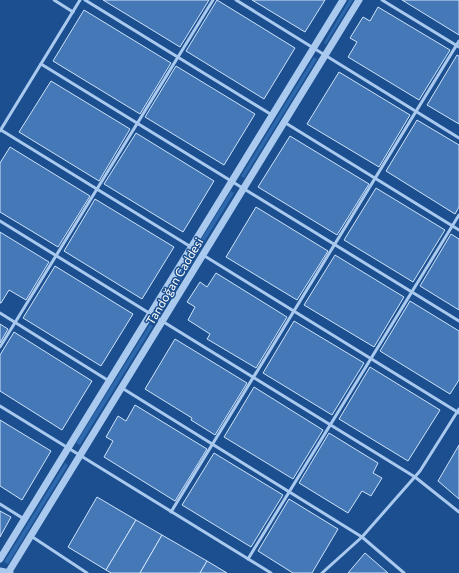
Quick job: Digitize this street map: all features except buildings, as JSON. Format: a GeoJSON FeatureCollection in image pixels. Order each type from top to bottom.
{"type":"FeatureCollection","features":[{"type":"Feature","properties":{"kind":"street","name":"Tandoğan Caddesi"},"geometry":{"type":"LineString","coordinates":[[0,559],[343,0]]}},
{"type":"Feature","properties":{"kind":"street","name":"Tandoğan Caddesi"},"geometry":{"type":"LineString","coordinates":[[9,573],[359,0]]}},
{"type":"Feature","properties":{"kind":"street"},"geometry":{"type":"LineString","coordinates":[[0,571],[9,573]]}},
{"type":"Feature","properties":{"kind":"lane"},"geometry":{"type":"LineString","coordinates":[[54,0],[73,12]]}},
{"type":"Feature","properties":{"kind":"lane"},"geometry":{"type":"LineString","coordinates":[[80,0],[0,130],[191,247]]}},
{"type":"Feature","properties":{"kind":"lane"},"geometry":{"type":"LineString","coordinates":[[85,0],[272,115]]}},
{"type":"Feature","properties":{"kind":"lane"},"geometry":{"type":"LineString","coordinates":[[0,347],[213,0]]}},
{"type":"Feature","properties":{"kind":"lane"},"geometry":{"type":"LineString","coordinates":[[236,0],[459,138]]}},
{"type":"Feature","properties":{"kind":"lane"},"geometry":{"type":"LineString","coordinates":[[382,0],[458,46]]}},
{"type":"Feature","properties":{"kind":"lane"},"geometry":{"type":"LineString","coordinates":[[171,512],[416,111],[458,46],[459,41]]}},
{"type":"Feature","properties":{"kind":"lane"},"geometry":{"type":"LineString","coordinates":[[41,64],[459,321]]}},
{"type":"Feature","properties":{"kind":"lane"},"geometry":{"type":"LineString","coordinates":[[284,122],[459,230]]}},
{"type":"Feature","properties":{"kind":"lane"},"geometry":{"type":"LineString","coordinates":[[248,559],[459,215]]}},
{"type":"Feature","properties":{"kind":"lane"},"geometry":{"type":"LineString","coordinates":[[0,221],[415,477],[459,512]]}},
{"type":"Feature","properties":{"kind":"lane"},"geometry":{"type":"LineString","coordinates":[[203,255],[458,411],[424,466],[415,477],[362,537],[322,573]]}},
{"type":"Feature","properties":{"kind":"lane"},"geometry":{"type":"LineString","coordinates":[[0,314],[109,381]]}},
{"type":"Feature","properties":{"kind":"lane"},"geometry":{"type":"LineString","coordinates":[[121,388],[362,537],[404,573]]}},
{"type":"Feature","properties":{"kind":"lane"},"geometry":{"type":"LineString","coordinates":[[0,406],[271,573]]}},
{"type":"Feature","properties":{"kind":"lane"},"geometry":{"type":"LineString","coordinates":[[0,504],[24,519]]}},
{"type":"Feature","properties":{"kind":"lane"},"geometry":{"type":"LineString","coordinates":[[31,536],[87,573]]}},
{"type":"Feature","properties":{"kind":"shaded area"},"geometry":{"type":"Polygon","coordinates":[[[349,0],[353,0],[326,44],[324,43],[349,0]]]}},
{"type":"Feature","properties":{"kind":"shaded area"},"geometry":{"type":"Polygon","coordinates":[[[314,57],[317,59],[244,178],[241,176],[314,57]]]}},
{"type":"Feature","properties":{"kind":"shaded area"},"geometry":{"type":"Polygon","coordinates":[[[231,191],[234,193],[162,311],[158,309],[231,191]]]}},
{"type":"Feature","properties":{"kind":"shaded area"},"geometry":{"type":"Polygon","coordinates":[[[150,324],[153,326],[80,445],[76,443],[150,324]]]}},
{"type":"Feature","properties":{"kind":"shaded area"},"geometry":{"type":"Polygon","coordinates":[[[65,463],[68,465],[8,564],[4,562],[65,463]]]}}]}
